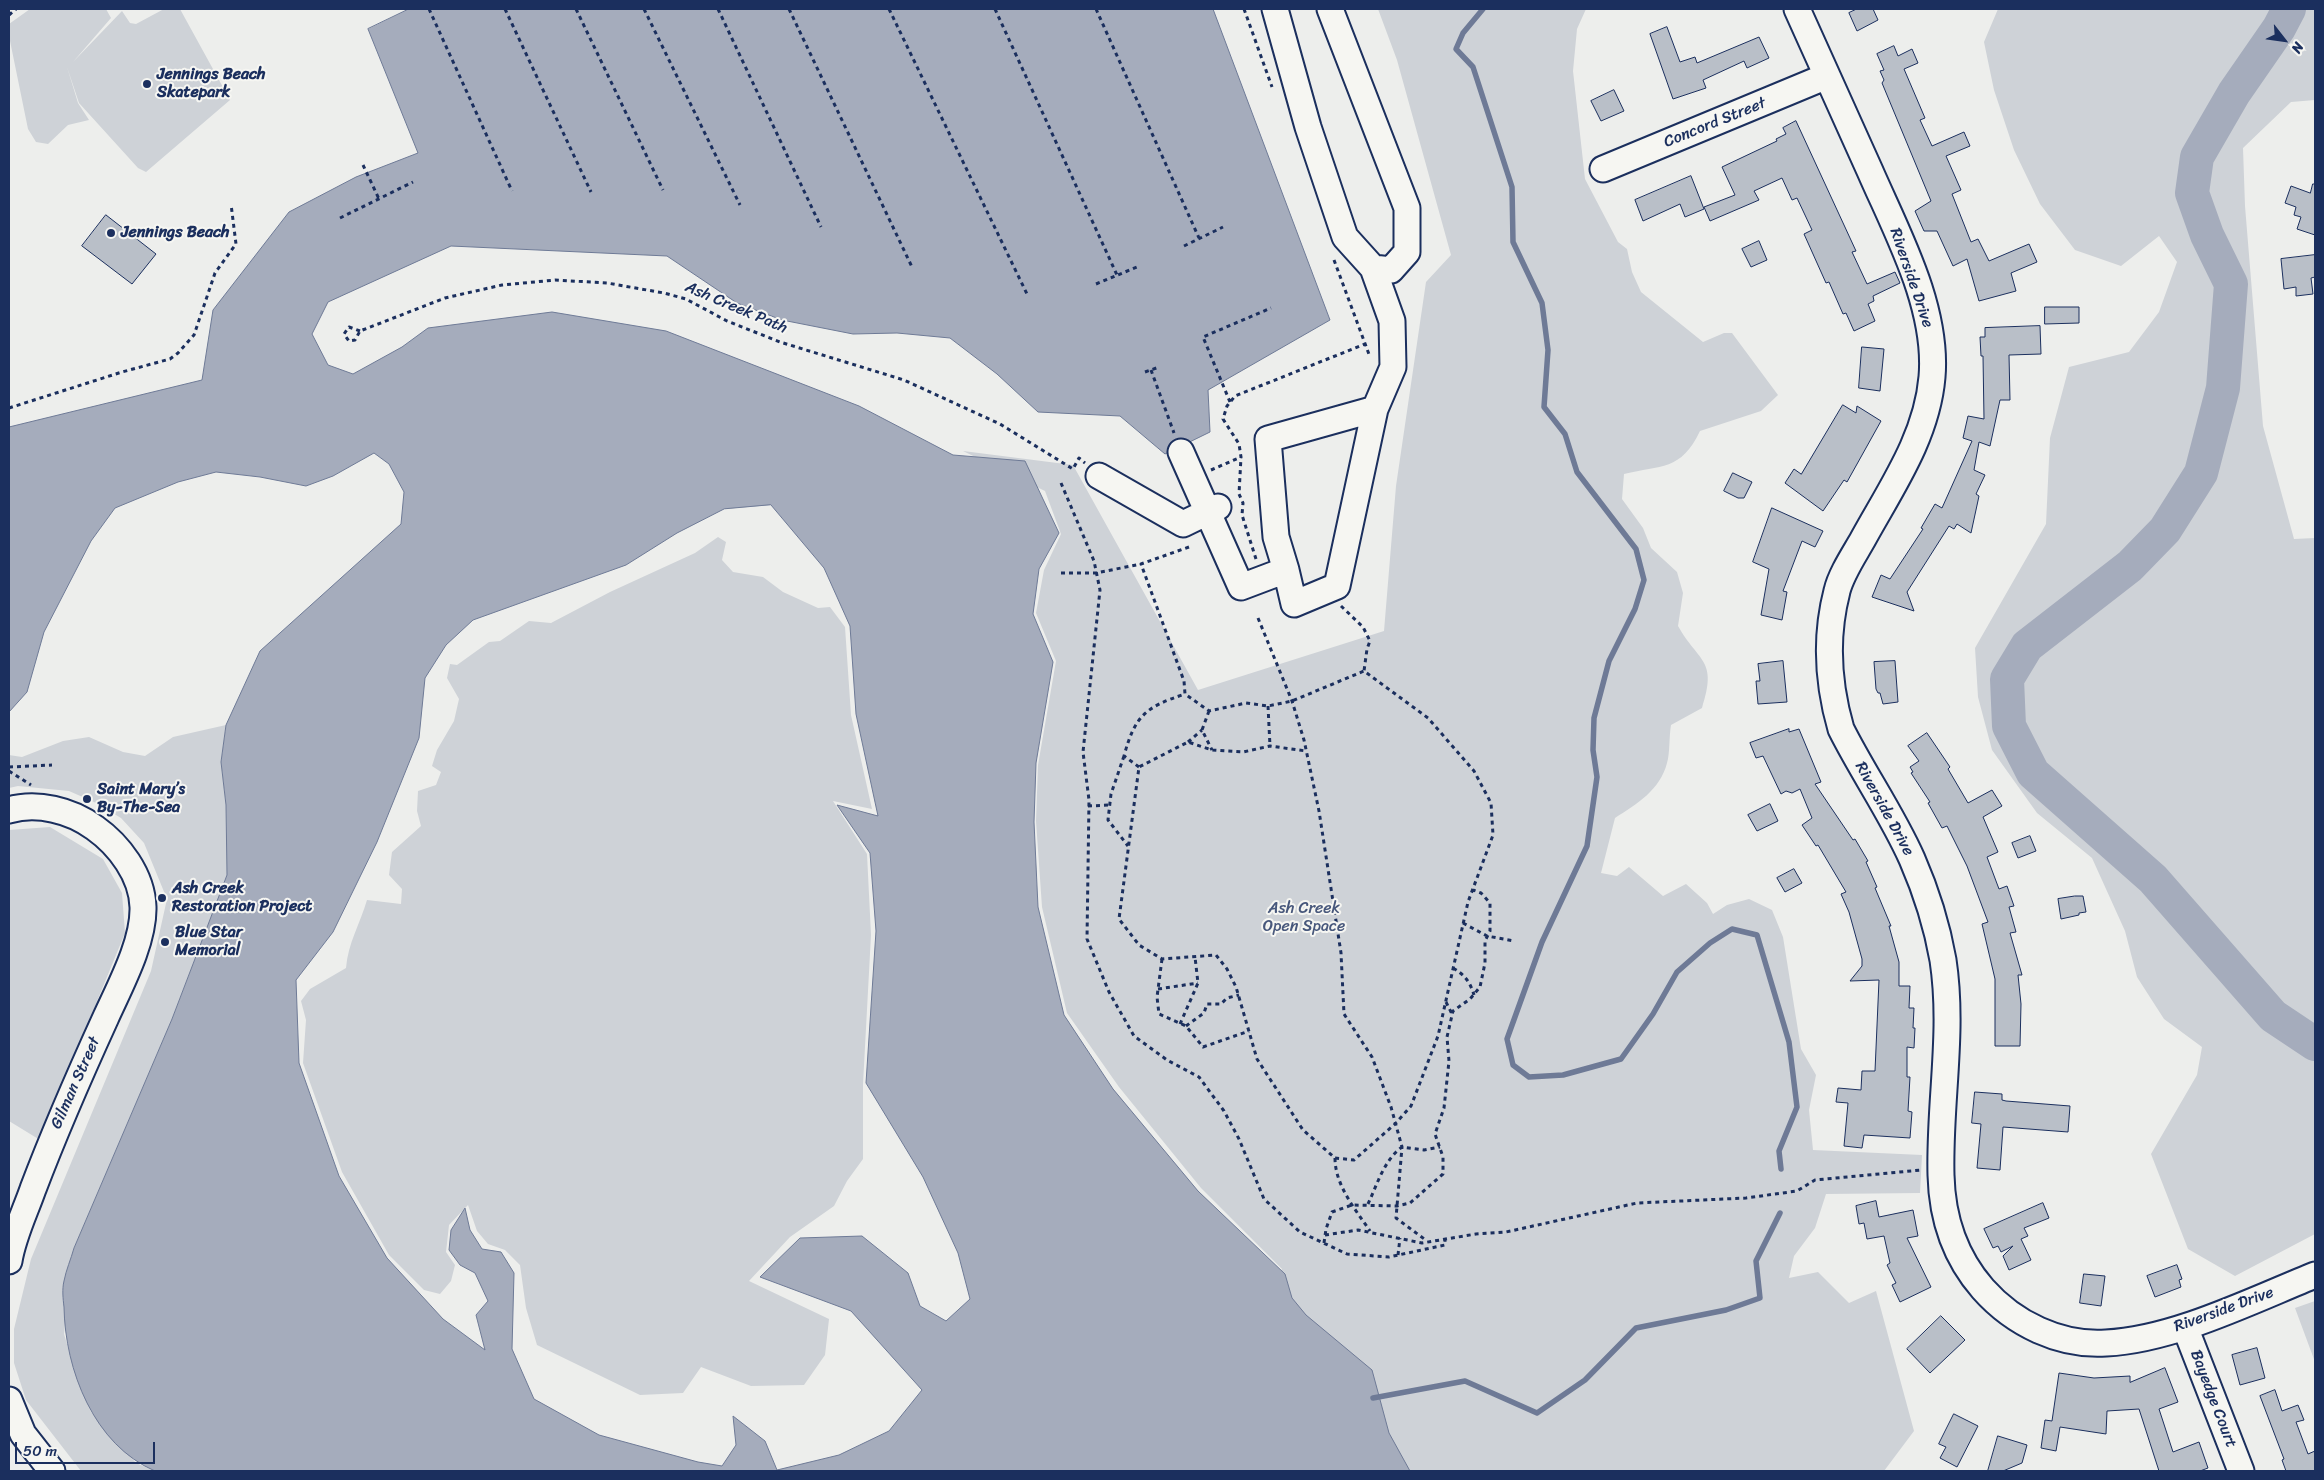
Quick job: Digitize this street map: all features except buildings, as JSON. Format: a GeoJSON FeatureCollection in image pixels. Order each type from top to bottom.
{"type":"FeatureCollection","features":[{"type":"Feature","properties":{"kind":"street"},"geometry":{"type":"LineString","coordinates":[[1275,9],[1308,127],[1345,237],[1373,268],[1392,321],[1393,367],[1375,410],[1337,586],[1294,604],[1276,537],[1268,439],[1375,410]]}},
{"type":"Feature","properties":{"kind":"street"},"geometry":{"type":"LineString","coordinates":[[1330,9],[1406,208],[1408,252],[1391,270],[1373,268]]}},
{"type":"Feature","properties":{"kind":"street","name":"Riverside Drive"},"geometry":{"type":"LineString","coordinates":[[1797,9],[1905,251],[1923,302],[1932,342],[1932,377],[1928,406],[1923,424],[1910,455],[1858,548],[1837,590],[1831,625],[1829,665],[1835,708],[1841,729],[1912,859],[1935,924],[1942,959],[1947,1009],[1941,1170],[1944,1213],[1959,1256],[1991,1298],[2017,1318],[2057,1338],[2087,1343],[2106,1344],[2126,1341],[2184,1327],[2315,1275]]}},
{"type":"Feature","properties":{"kind":"street","name":"Concord Street"},"geometry":{"type":"LineString","coordinates":[[1603,169],[1827,76]]}},
{"type":"Feature","properties":{"kind":"street"},"geometry":{"type":"LineString","coordinates":[[1181,452],[1213,510],[1241,587],[1286,570]]}},
{"type":"Feature","properties":{"kind":"street"},"geometry":{"type":"LineString","coordinates":[[1099,476],[1183,524],[1213,510]]}},
{"type":"Feature","properties":{"kind":"street","name":"Gilman Street"},"geometry":{"type":"LineString","coordinates":[[9,810],[40,806],[68,814],[90,824],[111,840],[126,860],[136,879],[143,906],[139,934],[127,969],[57,1127],[9,1260]]}},
{"type":"Feature","properties":{"kind":"street","name":"Bayedge Court"},"geometry":{"type":"LineString","coordinates":[[2184,1327],[2241,1471]]}},
{"type":"Feature","properties":{"kind":"street"},"geometry":{"type":"LineString","coordinates":[[9,1400],[23,1434],[52,1471]]}},
{"type":"Feature","properties":{"kind":"path"},"geometry":{"type":"LineString","coordinates":[[9,14],[16,9]]}},
{"type":"Feature","properties":{"kind":"path"},"geometry":{"type":"LineString","coordinates":[[429,9],[512,192]]}},
{"type":"Feature","properties":{"kind":"path"},"geometry":{"type":"LineString","coordinates":[[505,9],[591,192]]}},
{"type":"Feature","properties":{"kind":"path"},"geometry":{"type":"LineString","coordinates":[[576,9],[663,190]]}},
{"type":"Feature","properties":{"kind":"path"},"geometry":{"type":"LineString","coordinates":[[644,9],[740,205]]}},
{"type":"Feature","properties":{"kind":"path"},"geometry":{"type":"LineString","coordinates":[[718,9],[821,226]]}},
{"type":"Feature","properties":{"kind":"path"},"geometry":{"type":"LineString","coordinates":[[788,9],[912,267]]}},
{"type":"Feature","properties":{"kind":"path"},"geometry":{"type":"LineString","coordinates":[[889,9],[1027,294]]}},
{"type":"Feature","properties":{"kind":"path"},"geometry":{"type":"LineString","coordinates":[[995,9],[1117,275]]}},
{"type":"Feature","properties":{"kind":"path"},"geometry":{"type":"LineString","coordinates":[[1096,9],[1199,238]]}},
{"type":"Feature","properties":{"kind":"path"},"geometry":{"type":"LineString","coordinates":[[363,165],[379,199]]}},
{"type":"Feature","properties":{"kind":"path"},"geometry":{"type":"LineString","coordinates":[[340,218],[413,182]]}},
{"type":"Feature","properties":{"kind":"path"},"geometry":{"type":"LineString","coordinates":[[9,408],[122,372],[157,364],[170,359],[178,353],[194,335],[215,273],[236,244],[231,204]]}},
{"type":"Feature","properties":{"kind":"path"},"geometry":{"type":"LineString","coordinates":[[1184,246],[1224,227]]}},
{"type":"Feature","properties":{"kind":"path"},"geometry":{"type":"LineString","coordinates":[[1096,284],[1137,267]]}},
{"type":"Feature","properties":{"kind":"path","name":"Ash Creek Path"},"geometry":{"type":"LineString","coordinates":[[360,332],[349,327],[344,334],[349,341],[355,340],[360,332],[445,298],[502,285],[555,280],[607,283],[664,293],[686,299],[727,322],[780,342],[904,380],[1000,424],[1072,469],[1079,458],[1099,476]]}},
{"type":"Feature","properties":{"kind":"path"},"geometry":{"type":"LineString","coordinates":[[1230,402],[1203,337],[1270,308]]}},
{"type":"Feature","properties":{"kind":"path"},"geometry":{"type":"LineString","coordinates":[[1145,372],[1159,367]]}},
{"type":"Feature","properties":{"kind":"path"},"geometry":{"type":"LineString","coordinates":[[1151,370],[1181,452]]}},
{"type":"Feature","properties":{"kind":"path"},"geometry":{"type":"LineString","coordinates":[[1204,473],[1242,457]]}},
{"type":"Feature","properties":{"kind":"path"},"geometry":{"type":"LineString","coordinates":[[1061,483],[1094,561],[1100,590],[1083,752],[1088,806],[1087,939],[1109,992],[1134,1036],[1167,1060],[1199,1077],[1224,1111],[1236,1132],[1264,1199],[1300,1232],[1347,1254],[1389,1257],[1445,1245],[1445,1240]]}},
{"type":"Feature","properties":{"kind":"path"},"geometry":{"type":"LineString","coordinates":[[1061,573],[1096,574],[1142,564],[1189,547]]}},
{"type":"Feature","properties":{"kind":"path"},"geometry":{"type":"LineString","coordinates":[[1142,564],[1184,681],[1185,694]]}},
{"type":"Feature","properties":{"kind":"path"},"geometry":{"type":"LineString","coordinates":[[1337,586],[1341,606],[1363,627],[1370,641],[1366,649],[1364,671]]}},
{"type":"Feature","properties":{"kind":"path"},"geometry":{"type":"LineString","coordinates":[[1258,618],[1292,701],[1306,751],[1319,811],[1341,953],[1344,1014],[1372,1057],[1396,1124],[1402,1147],[1396,1218],[1427,1241]]}},
{"type":"Feature","properties":{"kind":"path"},"geometry":{"type":"LineString","coordinates":[[1185,694],[1209,711],[1246,703],[1268,706],[1292,701],[1364,671]]}},
{"type":"Feature","properties":{"kind":"path"},"geometry":{"type":"LineString","coordinates":[[1138,767],[1119,919],[1139,945],[1162,959],[1216,955],[1227,969],[1239,995],[1257,1060],[1303,1130],[1335,1158],[1354,1160],[1396,1124],[1410,1106],[1438,1036],[1463,923],[1493,835],[1491,803],[1474,770],[1428,718],[1364,671]]}},
{"type":"Feature","properties":{"kind":"path"},"geometry":{"type":"LineString","coordinates":[[1128,846],[1108,820],[1110,805],[1131,730],[1157,704],[1185,694]]}},
{"type":"Feature","properties":{"kind":"path"},"geometry":{"type":"LineString","coordinates":[[1268,706],[1270,746]]}},
{"type":"Feature","properties":{"kind":"path"},"geometry":{"type":"LineString","coordinates":[[1138,767],[1188,742],[1202,730],[1209,711]]}},
{"type":"Feature","properties":{"kind":"path"},"geometry":{"type":"LineString","coordinates":[[1202,730],[1212,750]]}},
{"type":"Feature","properties":{"kind":"path"},"geometry":{"type":"LineString","coordinates":[[1188,742],[1212,750],[1243,752],[1270,746],[1306,751]]}},
{"type":"Feature","properties":{"kind":"path"},"geometry":{"type":"LineString","coordinates":[[1124,756],[1138,767]]}},
{"type":"Feature","properties":{"kind":"path"},"geometry":{"type":"LineString","coordinates":[[9,767],[52,765]]}},
{"type":"Feature","properties":{"kind":"path"},"geometry":{"type":"LineString","coordinates":[[1088,806],[1110,805]]}},
{"type":"Feature","properties":{"kind":"path"},"geometry":{"type":"LineString","coordinates":[[1324,1243],[1332,1212],[1352,1205],[1397,1206],[1410,1203],[1443,1174],[1443,1157],[1435,1134],[1444,1108],[1449,1061],[1447,1037],[1453,1011],[1474,995],[1480,987],[1485,963],[1485,942],[1490,931],[1490,903],[1482,893],[1473,890]]}},
{"type":"Feature","properties":{"kind":"path"},"geometry":{"type":"LineString","coordinates":[[1463,923],[1487,936],[1514,942]]}},
{"type":"Feature","properties":{"kind":"path"},"geometry":{"type":"LineString","coordinates":[[1180,1024],[1198,983],[1195,957]]}},
{"type":"Feature","properties":{"kind":"path"},"geometry":{"type":"LineString","coordinates":[[1162,959],[1158,989],[1159,1014],[1186,1026],[1203,1047],[1249,1031]]}},
{"type":"Feature","properties":{"kind":"path"},"geometry":{"type":"LineString","coordinates":[[1453,968],[1464,975],[1474,995]]}},
{"type":"Feature","properties":{"kind":"path"},"geometry":{"type":"LineString","coordinates":[[1158,989],[1198,983]]}},
{"type":"Feature","properties":{"kind":"path"},"geometry":{"type":"LineString","coordinates":[[1186,1026],[1204,1013],[1207,1004],[1220,1004],[1228,998],[1239,995]]}},
{"type":"Feature","properties":{"kind":"path"},"geometry":{"type":"LineString","coordinates":[[1445,1002],[1452,1015]]}},
{"type":"Feature","properties":{"kind":"path"},"geometry":{"type":"LineString","coordinates":[[1402,1147],[1424,1150],[1440,1147]]}},
{"type":"Feature","properties":{"kind":"path"},"geometry":{"type":"LineString","coordinates":[[1368,1204],[1386,1163],[1402,1147]]}},
{"type":"Feature","properties":{"kind":"path"},"geometry":{"type":"LineString","coordinates":[[1335,1158],[1335,1172],[1352,1205],[1370,1232]]}},
{"type":"Feature","properties":{"kind":"path"},"geometry":{"type":"LineString","coordinates":[[1325,1235],[1358,1230],[1422,1243],[1506,1232],[1637,1203],[1746,1198],[1797,1191],[1815,1180],[1901,1170],[1941,1170]]}},
{"type":"Feature","properties":{"kind":"path"},"geometry":{"type":"LineString","coordinates":[[1398,1255],[1400,1238]]}},
{"type":"Feature","properties":{"kind":"green space","name":"Jennings Beach Skatepark"},"geometry":{"type":"Polygon","coordinates":[[[30,9],[106,9],[111,18],[73,62],[122,11],[130,23],[136,24],[164,9],[180,9],[230,100],[146,172],[138,168],[79,103],[67,67],[78,103],[89,120],[68,125],[48,144],[36,142],[28,129],[9,36],[9,24],[30,9]]]}},
{"type":"Feature","properties":{"kind":"green space","name":"Ash Creek Open Space"},"geometry":{"type":"Polygon","coordinates":[[[1378,9],[1586,9],[1577,29],[1573,71],[1585,179],[1618,242],[1627,249],[1632,272],[1641,292],[1703,342],[1724,333],[1732,333],[1778,395],[1761,411],[1700,431],[1693,444],[1677,460],[1659,467],[1624,474],[1622,499],[1643,528],[1651,548],[1677,572],[1683,593],[1678,626],[1704,662],[1708,680],[1702,708],[1671,725],[1668,759],[1664,773],[1659,781],[1639,802],[1615,818],[1601,873],[1617,876],[1629,867],[1663,896],[1686,884],[1707,903],[1713,914],[1727,905],[1749,899],[1772,910],[1783,937],[1801,1049],[1816,1075],[1809,1110],[1813,1150],[1922,1155],[1920,1193],[1826,1194],[1815,1228],[1794,1256],[1789,1278],[1818,1272],[1849,1303],[1876,1291],[1914,1431],[1884,1471],[1392,1471],[1275,1279],[1282,1269],[1201,1188],[1119,1087],[1067,1013],[1042,907],[1036,821],[1038,765],[1056,661],[1036,613],[1044,570],[1061,534],[1045,491],[963,451],[1073,465],[1198,690],[1384,631],[1396,486],[1426,282],[1451,255],[1397,60],[1378,9]]]}},
{"type":"Feature","properties":{"kind":"green space"},"geometry":{"type":"Polygon","coordinates":[[[1998,9],[2315,9],[2315,100],[2291,102],[2243,148],[2245,206],[2263,426],[2294,539],[2315,538],[2315,1234],[2235,1276],[2188,1249],[2151,1154],[2197,1075],[2202,1047],[2164,1019],[2137,977],[2125,931],[2092,858],[2037,813],[1992,750],[1978,697],[1975,648],[2046,524],[2050,438],[2069,367],[2129,352],[2159,312],[2177,262],[2159,236],[2121,266],[2075,250],[2040,204],[2014,150],[1994,90],[1984,42],[1998,9]]]}},
{"type":"Feature","properties":{"kind":"green space"},"geometry":{"type":"Polygon","coordinates":[[[718,537],[726,542],[722,560],[733,572],[763,577],[783,592],[818,608],[830,607],[845,627],[851,715],[872,809],[833,801],[867,854],[871,935],[863,1084],[863,1159],[847,1181],[834,1206],[790,1237],[749,1281],[829,1319],[825,1355],[804,1385],[751,1386],[701,1367],[683,1393],[640,1395],[537,1345],[526,1308],[520,1265],[505,1250],[488,1244],[477,1231],[468,1205],[449,1225],[446,1252],[455,1265],[451,1281],[440,1294],[424,1290],[389,1255],[342,1172],[303,1063],[306,1020],[301,1001],[310,989],[346,968],[352,942],[367,900],[401,904],[402,889],[389,875],[392,852],[421,826],[417,811],[418,791],[436,785],[441,772],[432,766],[437,750],[454,721],[459,699],[447,678],[450,664],[457,665],[489,642],[500,641],[529,621],[551,623],[610,592],[695,553],[718,537]]]}},
{"type":"Feature","properties":{"kind":"green space"},"geometry":{"type":"Polygon","coordinates":[[[226,725],[221,762],[226,805],[227,875],[172,1019],[74,1248],[64,1334],[78,1381],[91,1412],[136,1463],[155,1471],[81,1471],[26,1400],[14,1363],[14,1329],[31,1259],[151,971],[167,899],[144,843],[121,818],[94,802],[69,791],[18,786],[9,788],[9,755],[22,757],[63,741],[89,737],[123,752],[145,756],[173,737],[226,725]]]}},
{"type":"Feature","properties":{"kind":"green space"},"geometry":{"type":"Polygon","coordinates":[[[50,827],[103,859],[122,893],[125,933],[40,1140],[9,1121],[9,830],[50,827]]]}},
{"type":"Feature","properties":{"kind":"green space"},"geometry":{"type":"Polygon","coordinates":[[[2315,1301],[2315,1362],[2295,1308],[2315,1301]]]}},
{"type":"Feature","properties":{"kind":"water"},"geometry":{"type":"Polygon","coordinates":[[[409,9],[1213,9],[1330,320],[1208,390],[1210,432],[1165,454],[1120,416],[1038,412],[997,374],[950,338],[897,333],[853,334],[782,320],[737,303],[667,256],[451,246],[328,302],[312,334],[328,365],[353,374],[402,347],[428,328],[552,312],[666,331],[859,406],[953,455],[1025,461],[1059,533],[1039,569],[1033,614],[1053,662],[1036,763],[1034,822],[1038,907],[1064,1015],[1113,1089],[1198,1191],[1285,1274],[1292,1298],[1306,1315],[1372,1370],[1389,1433],[1410,1471],[155,1471],[134,1459],[115,1443],[100,1424],[87,1403],[77,1380],[70,1356],[66,1331],[63,1284],[74,1248],[172,1019],[227,875],[226,805],[221,762],[226,725],[260,651],[401,524],[404,492],[389,464],[374,453],[333,476],[306,486],[260,477],[216,472],[178,482],[115,508],[91,541],[44,632],[27,692],[9,712],[9,427],[202,380],[213,310],[289,212],[356,177],[418,153],[368,29],[409,9]],[[771,505],[724,509],[677,533],[626,565],[473,620],[446,645],[425,678],[419,738],[377,842],[333,932],[296,980],[299,1063],[339,1176],[387,1258],[443,1319],[485,1350],[476,1315],[488,1301],[475,1273],[460,1265],[449,1250],[451,1230],[465,1208],[470,1230],[482,1249],[501,1252],[514,1273],[512,1349],[534,1399],[599,1435],[698,1462],[722,1466],[736,1445],[733,1416],[765,1441],[777,1470],[839,1455],[889,1431],[922,1390],[851,1311],[760,1277],[800,1238],[862,1236],[908,1273],[920,1306],[946,1321],[970,1299],[958,1253],[923,1177],[866,1083],[876,931],[870,853],[837,805],[878,816],[856,714],[850,626],[824,568],[771,505]]]}},
{"type":"Feature","properties":{"kind":"waterway"},"geometry":{"type":"LineString","coordinates":[[1483,9],[1463,33],[1456,49],[1473,67],[1512,187],[1513,242],[1542,303],[1548,350],[1544,407],[1565,434],[1577,472],[1636,549],[1644,580],[1635,609],[1609,661],[1594,718],[1593,750],[1597,777],[1587,846],[1542,942],[1507,1039],[1513,1065],[1529,1077],[1563,1075],[1621,1059],[1653,1014],[1677,972],[1710,943],[1732,929],[1757,935],[1789,1042],[1797,1107],[1779,1151],[1781,1169]]}},
{"type":"Feature","properties":{"kind":"waterway"},"geometry":{"type":"LineString","coordinates":[[2289,9],[2279,28],[2234,93],[2197,157],[2192,193],[2207,235],[2231,284],[2223,388],[2201,473],[2165,530],[2130,566],[2027,646],[2007,679],[2009,726],[2033,773],[2153,879],[2273,1016],[2315,1044]]}},
{"type":"Feature","properties":{"kind":"waterway"},"geometry":{"type":"LineString","coordinates":[[1373,1398],[1465,1381],[1537,1413],[1585,1380],[1636,1328],[1726,1310],[1760,1298],[1756,1261],[1780,1213]]}},
{"type":"Feature","properties":{"kind":"place","name":"Jennings Beach Skatepark"},"geometry":{"type":"Point","coordinates":[147,84]}},
{"type":"Feature","properties":{"kind":"place","name":"Jennings Beach"},"geometry":{"type":"Point","coordinates":[111,233]}},
{"type":"Feature","properties":{"kind":"place","name":"Saint Mary’s By-The-Sea"},"geometry":{"type":"Point","coordinates":[87,799]}},
{"type":"Feature","properties":{"kind":"place","name":"Ash Creek Restoration Project"},"geometry":{"type":"Point","coordinates":[162,898]}},
{"type":"Feature","properties":{"kind":"place","name":"Blue Star Memorial"},"geometry":{"type":"Point","coordinates":[165,942]}}]}
